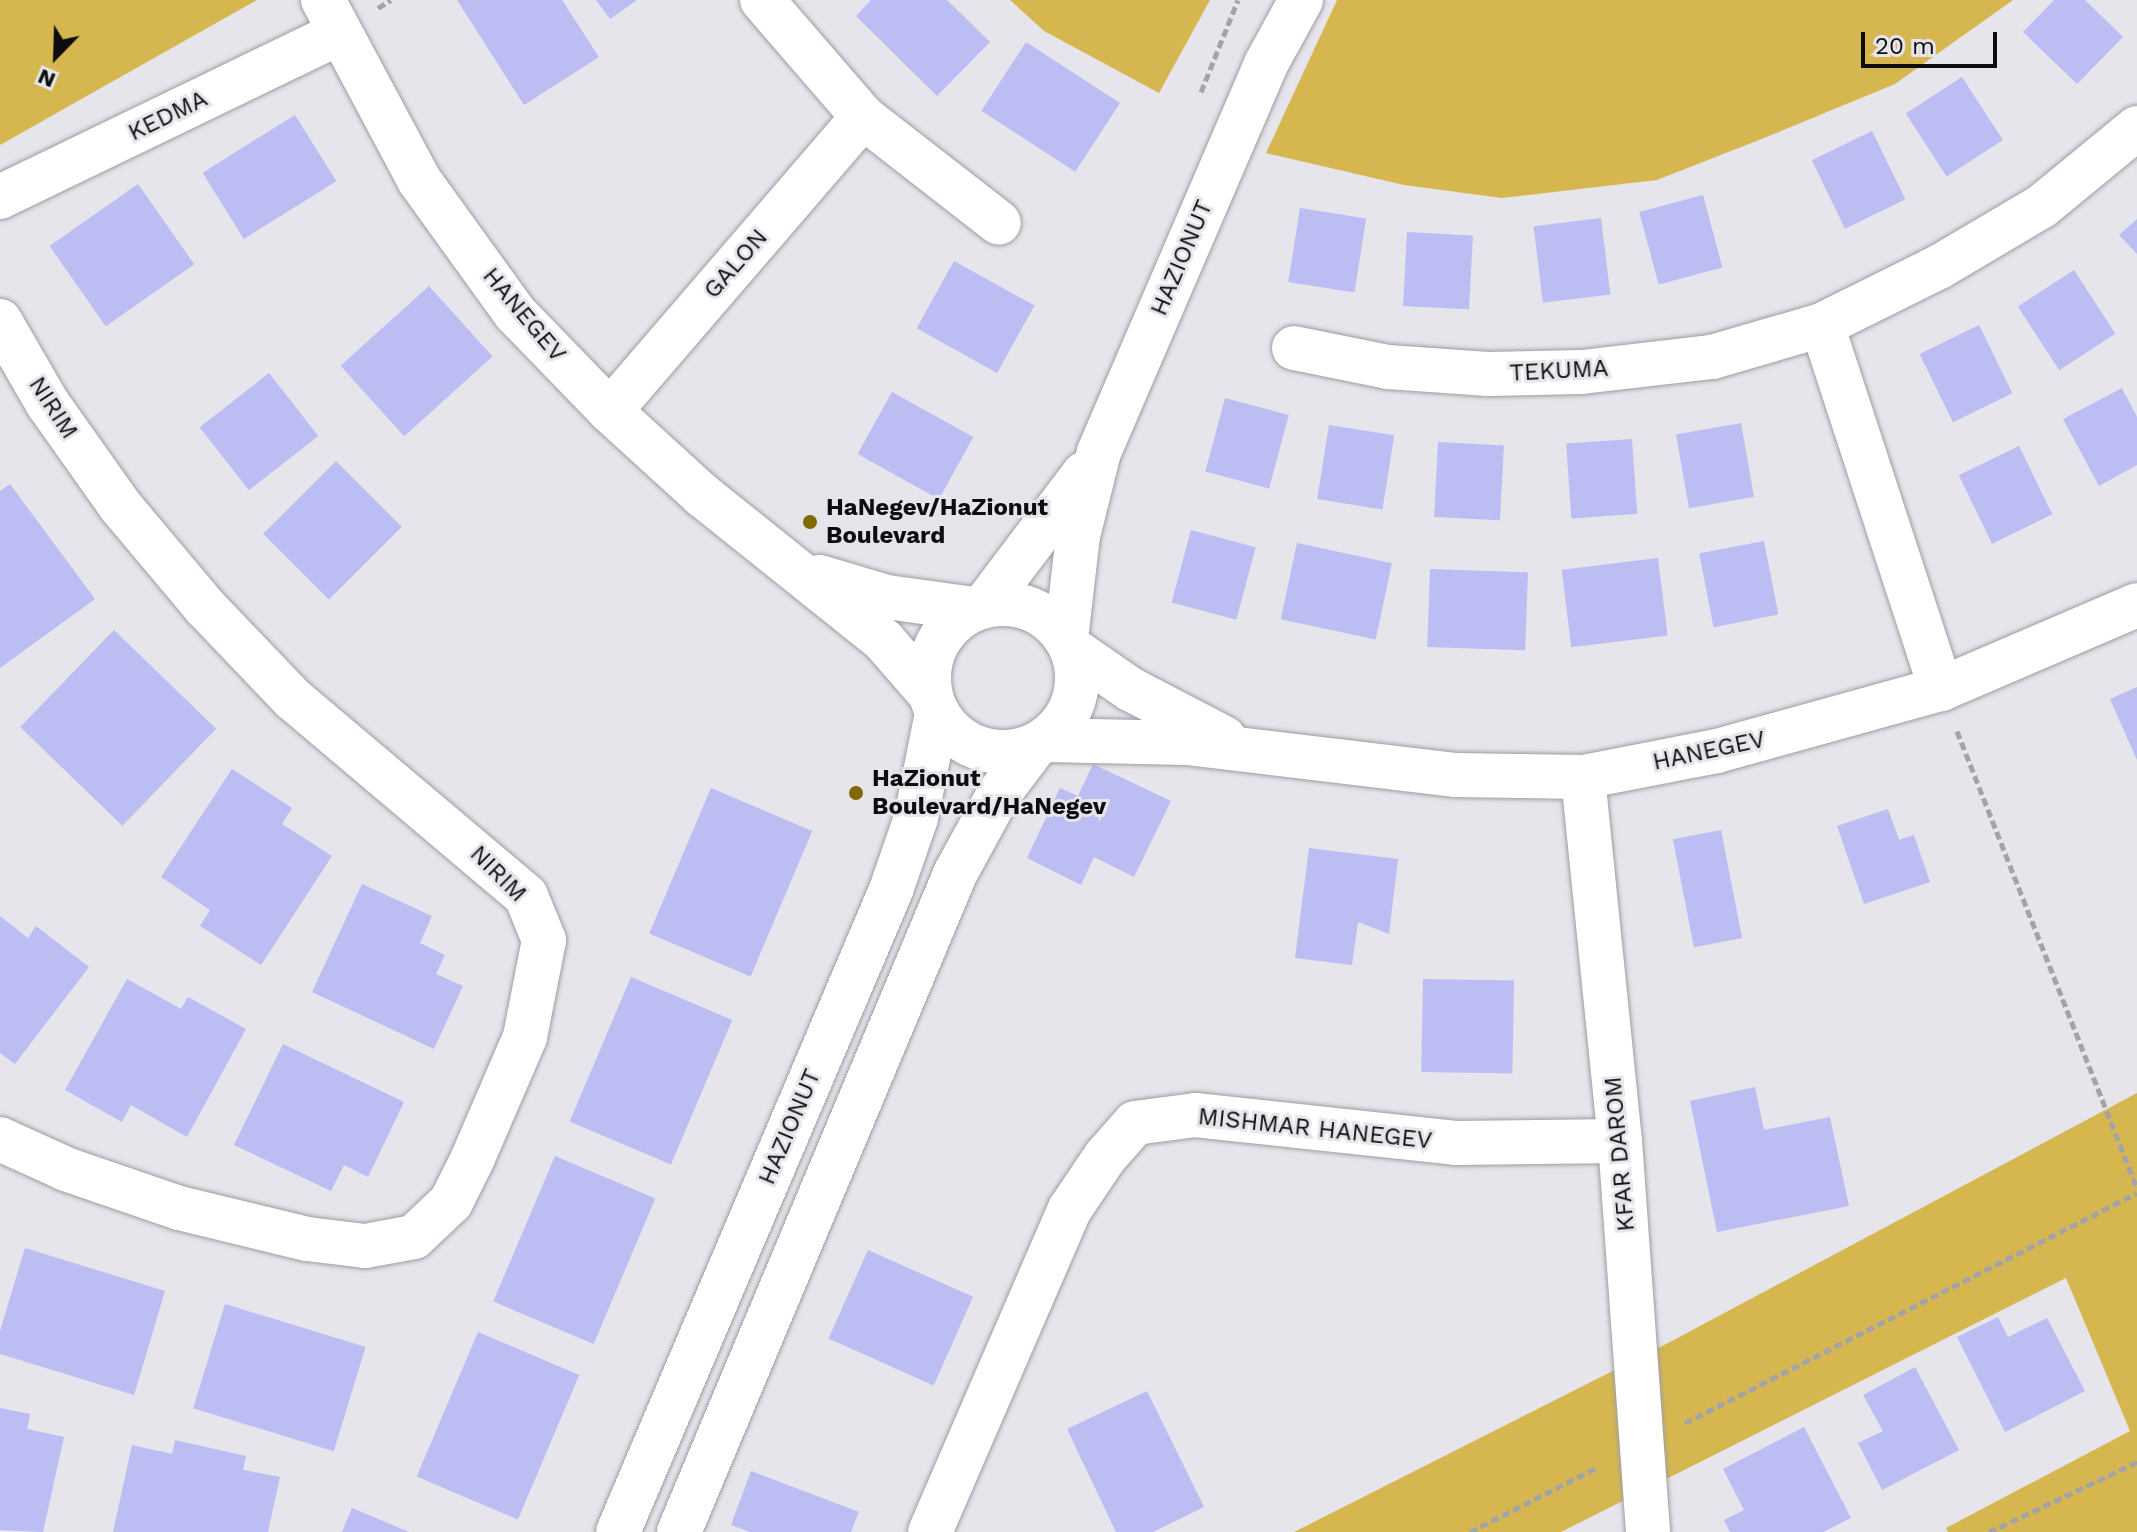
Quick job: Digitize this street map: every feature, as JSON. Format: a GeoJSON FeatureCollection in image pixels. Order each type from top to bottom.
{"type":"FeatureCollection","features":[{"type":"Feature","properties":{"kind":"street"},"geometry":{"type":"LineString","coordinates":[[762,0],[863,117],[999,223]]}},
{"type":"Feature","properties":{"kind":"street","name":"HAZIONUT"},"geometry":{"type":"LineString","coordinates":[[1266,64],[1281,0]]}},
{"type":"Feature","properties":{"kind":"street","name":"HAZIONUT"},"geometry":{"type":"LineString","coordinates":[[1068,643],[1078,536],[1099,452],[1266,64],[1301,0]]}},
{"type":"Feature","properties":{"kind":"street","name":"KEDMA"},"geometry":{"type":"LineString","coordinates":[[0,197],[330,17]]}},
{"type":"Feature","properties":{"kind":"street","name":"HANEGEV"},"geometry":{"type":"LineString","coordinates":[[330,17],[428,192],[515,313],[610,411],[702,495],[884,641],[933,704]]}},
{"type":"Feature","properties":{"kind":"street","name":"GALON"},"geometry":{"type":"LineString","coordinates":[[610,411],[863,117]]}},
{"type":"Feature","properties":{"kind":"street","name":"TEKUMA"},"geometry":{"type":"LineString","coordinates":[[1294,348],[1388,367],[1488,374],[1582,372],[1712,357],[1822,325],[1939,267],[2042,206],[2137,128]]}},
{"type":"Feature","properties":{"kind":"street","name":"NIRIM"},"geometry":{"type":"LineString","coordinates":[[0,321],[48,404],[111,494],[205,607],[293,699],[526,896],[544,940],[525,1037],[472,1160],[451,1202],[414,1237],[365,1246],[307,1239],[179,1208],[66,1169],[0,1139]]}},
{"type":"Feature","properties":{"kind":"street"},"geometry":{"type":"LineString","coordinates":[[1822,325],[1941,689]]}},
{"type":"Feature","properties":{"kind":"street","name":"HAZIONUT"},"geometry":{"type":"LineString","coordinates":[[979,608],[1099,452]]}},
{"type":"Feature","properties":{"kind":"street","name":"HANEGEV"},"geometry":{"type":"LineString","coordinates":[[799,570],[887,597],[979,608]]}},
{"type":"Feature","properties":{"kind":"street","name":"HANEGEV"},"geometry":{"type":"LineString","coordinates":[[1041,743],[1148,741],[1456,775],[1583,777],[1731,748],[1941,689],[2137,605]]}},
{"type":"Feature","properties":{"kind":"street"},"geometry":{"type":"LineString","coordinates":[[679,1532],[955,874],[998,795],[1041,743],[1060,726],[1075,698],[1077,668],[1068,643],[1044,616],[1025,607],[979,608],[956,620],[936,644],[929,663],[933,704],[957,737],[985,751],[1016,752],[1041,743]]}},
{"type":"Feature","properties":{"kind":"street","name":"HANEGEV"},"geometry":{"type":"LineString","coordinates":[[1068,643],[1184,719],[1260,751]]}},
{"type":"Feature","properties":{"kind":"street","name":"HAZIONUT"},"geometry":{"type":"LineString","coordinates":[[618,1532],[891,890],[916,818],[933,704]]}},
{"type":"Feature","properties":{"kind":"street","name":"KFAR DAROM"},"geometry":{"type":"LineString","coordinates":[[1583,777],[1620,1141],[1648,1532]]}},
{"type":"Feature","properties":{"kind":"street","name":"MISHMAR HANEGEV"},"geometry":{"type":"LineString","coordinates":[[930,1532],[1070,1209],[1105,1157],[1135,1123],[1195,1115],[1456,1143],[1620,1141]]}},
{"type":"Feature","properties":{"kind":"path"},"geometry":{"type":"LineString","coordinates":[[1470,1532],[2137,1190],[1941,689]]}},
{"type":"Feature","properties":{"kind":"path"},"geometry":{"type":"LineString","coordinates":[[1989,1532],[2137,1462]]}},
{"type":"Feature","properties":{"kind":"shaded area"},"geometry":{"type":"Polygon","coordinates":[[[0,0],[257,0],[0,145],[0,0]]]}},
{"type":"Feature","properties":{"kind":"shaded area"},"geometry":{"type":"Polygon","coordinates":[[[1010,0],[1210,0],[1159,93],[1044,31],[1010,0]]]}},
{"type":"Feature","properties":{"kind":"shaded area"},"geometry":{"type":"Polygon","coordinates":[[[1337,0],[2013,0],[1895,84],[1657,180],[1502,198],[1404,185],[1266,153],[1337,0]]]}},
{"type":"Feature","properties":{"kind":"shaded area"},"geometry":{"type":"Polygon","coordinates":[[[2137,1093],[2137,1532],[1948,1532],[1946,1528],[2130,1431],[2066,1278],[1561,1532],[1294,1532],[1670,1342],[2137,1093]]]}},
{"type":"Feature","properties":{"kind":"building"},"geometry":{"type":"Polygon","coordinates":[[[457,0],[562,0],[599,57],[524,105],[457,0]]]}},
{"type":"Feature","properties":{"kind":"building"},"geometry":{"type":"Polygon","coordinates":[[[596,0],[637,0],[610,19],[596,0]]]}},
{"type":"Feature","properties":{"kind":"building"},"geometry":{"type":"Polygon","coordinates":[[[871,0],[947,0],[990,42],[937,96],[856,16],[871,0]]]}},
{"type":"Feature","properties":{"kind":"building"},"geometry":{"type":"Polygon","coordinates":[[[2054,0],[2085,0],[2123,37],[2077,84],[2023,32],[2054,0]]]}},
{"type":"Feature","properties":{"kind":"building"},"geometry":{"type":"Polygon","coordinates":[[[1026,42],[1120,103],[1075,172],[981,111],[1026,42]]]}},
{"type":"Feature","properties":{"kind":"building"},"geometry":{"type":"Polygon","coordinates":[[[1962,77],[2003,140],[1947,176],[1906,113],[1962,77]]]}},
{"type":"Feature","properties":{"kind":"building"},"geometry":{"type":"Polygon","coordinates":[[[295,115],[336,181],[244,239],[203,173],[295,115]]]}},
{"type":"Feature","properties":{"kind":"building"},"geometry":{"type":"Polygon","coordinates":[[[1872,131],[1905,199],[1845,229],[1812,160],[1872,131]]]}},
{"type":"Feature","properties":{"kind":"building"},"geometry":{"type":"Polygon","coordinates":[[[138,184],[194,264],[106,326],[50,246],[138,184]]]}},
{"type":"Feature","properties":{"kind":"building"},"geometry":{"type":"Polygon","coordinates":[[[1703,195],[1722,267],[1659,285],[1639,212],[1703,195]]]}},
{"type":"Feature","properties":{"kind":"building"},"geometry":{"type":"Polygon","coordinates":[[[1300,208],[1366,218],[1354,293],[1288,282],[1300,208]]]}},
{"type":"Feature","properties":{"kind":"building"},"geometry":{"type":"Polygon","coordinates":[[[1601,218],[1610,294],[1543,303],[1534,226],[1601,218]]]}},
{"type":"Feature","properties":{"kind":"building"},"geometry":{"type":"Polygon","coordinates":[[[2137,219],[2137,254],[2119,235],[2137,219]]]}},
{"type":"Feature","properties":{"kind":"building"},"geometry":{"type":"Polygon","coordinates":[[[1407,232],[1473,235],[1469,309],[1403,306],[1407,232]]]}},
{"type":"Feature","properties":{"kind":"building"},"geometry":{"type":"Polygon","coordinates":[[[954,261],[1034,306],[997,373],[917,328],[954,261]]]}},
{"type":"Feature","properties":{"kind":"building"},"geometry":{"type":"Polygon","coordinates":[[[2074,270],[2115,334],[2059,370],[2018,306],[2074,270]]]}},
{"type":"Feature","properties":{"kind":"building"},"geometry":{"type":"Polygon","coordinates":[[[429,286],[493,357],[404,436],[341,366],[429,286]]]}},
{"type":"Feature","properties":{"kind":"building"},"geometry":{"type":"Polygon","coordinates":[[[1979,325],[2012,393],[1953,422],[1920,354],[1979,325]]]}},
{"type":"Feature","properties":{"kind":"building"},"geometry":{"type":"Polygon","coordinates":[[[269,373],[318,436],[249,490],[200,427],[269,373]]]}},
{"type":"Feature","properties":{"kind":"building"},"geometry":{"type":"Polygon","coordinates":[[[2122,388],[2137,417],[2137,465],[2099,486],[2063,419],[2122,388]]]}},
{"type":"Feature","properties":{"kind":"building"},"geometry":{"type":"Polygon","coordinates":[[[892,392],[973,437],[939,499],[858,454],[892,392]]]}},
{"type":"Feature","properties":{"kind":"building"},"geometry":{"type":"Polygon","coordinates":[[[1225,398],[1289,415],[1269,488],[1205,471],[1225,398]]]}},
{"type":"Feature","properties":{"kind":"building"},"geometry":{"type":"Polygon","coordinates":[[[1741,423],[1754,497],[1689,508],[1676,434],[1741,423]]]}},
{"type":"Feature","properties":{"kind":"building"},"geometry":{"type":"Polygon","coordinates":[[[1329,425],[1394,435],[1382,509],[1317,499],[1329,425]]]}},
{"type":"Feature","properties":{"kind":"building"},"geometry":{"type":"Polygon","coordinates":[[[1632,439],[1637,514],[1571,518],[1566,444],[1632,439]]]}},
{"type":"Feature","properties":{"kind":"building"},"geometry":{"type":"Polygon","coordinates":[[[1438,442],[1504,445],[1500,520],[1434,517],[1438,442]]]}},
{"type":"Feature","properties":{"kind":"building"},"geometry":{"type":"Polygon","coordinates":[[[2019,446],[2052,514],[1992,544],[1959,475],[2019,446]]]}},
{"type":"Feature","properties":{"kind":"building"},"geometry":{"type":"Polygon","coordinates":[[[336,461],[402,527],[329,600],[263,534],[336,461]]]}},
{"type":"Feature","properties":{"kind":"building"},"geometry":{"type":"Polygon","coordinates":[[[10,484],[95,599],[0,668],[0,491],[10,484]]]}},
{"type":"Feature","properties":{"kind":"building"},"geometry":{"type":"Polygon","coordinates":[[[1191,530],[1256,547],[1236,620],[1172,602],[1191,530]]]}},
{"type":"Feature","properties":{"kind":"building"},"geometry":{"type":"Polygon","coordinates":[[[1764,541],[1778,615],[1714,627],[1699,554],[1764,541]]]}},
{"type":"Feature","properties":{"kind":"building"},"geometry":{"type":"Polygon","coordinates":[[[1297,543],[1392,563],[1376,639],[1281,619],[1297,543]]]}},
{"type":"Feature","properties":{"kind":"building"},"geometry":{"type":"Polygon","coordinates":[[[1658,558],[1668,635],[1571,647],[1562,570],[1658,558]]]}},
{"type":"Feature","properties":{"kind":"building"},"geometry":{"type":"Polygon","coordinates":[[[1430,569],[1528,572],[1525,650],[1427,647],[1430,569]]]}},
{"type":"Feature","properties":{"kind":"building"},"geometry":{"type":"Polygon","coordinates":[[[114,630],[216,729],[122,826],[20,727],[114,630]]]}},
{"type":"Feature","properties":{"kind":"building"},"geometry":{"type":"Polygon","coordinates":[[[2137,687],[2137,760],[2110,699],[2137,687]]]}},
{"type":"Feature","properties":{"kind":"building"},"geometry":{"type":"Polygon","coordinates":[[[1093,764],[1171,801],[1134,877],[1094,857],[1081,885],[1027,858],[1060,788],[1078,796],[1093,764]]]}},
{"type":"Feature","properties":{"kind":"building"},"geometry":{"type":"Polygon","coordinates":[[[232,769],[292,808],[282,824],[332,856],[261,965],[200,926],[210,910],[161,877],[232,769]]]}},
{"type":"Feature","properties":{"kind":"building"},"geometry":{"type":"Polygon","coordinates":[[[711,788],[812,831],[751,976],[649,933],[711,788]]]}},
{"type":"Feature","properties":{"kind":"building"},"geometry":{"type":"Polygon","coordinates":[[[1888,809],[1899,840],[1914,835],[1930,882],[1864,904],[1837,826],[1888,809]]]}},
{"type":"Feature","properties":{"kind":"building"},"geometry":{"type":"Polygon","coordinates":[[[1721,830],[1742,938],[1694,947],[1673,839],[1721,830]]]}},
{"type":"Feature","properties":{"kind":"building"},"geometry":{"type":"Polygon","coordinates":[[[1309,848],[1398,859],[1389,934],[1358,922],[1352,965],[1295,958],[1309,848]]]}},
{"type":"Feature","properties":{"kind":"building"},"geometry":{"type":"Polygon","coordinates":[[[362,884],[432,916],[420,943],[445,955],[436,974],[463,986],[434,1049],[312,992],[362,884]]]}},
{"type":"Feature","properties":{"kind":"building"},"geometry":{"type":"Polygon","coordinates":[[[0,916],[28,938],[36,926],[89,967],[15,1064],[0,1053],[0,916]]]}},
{"type":"Feature","properties":{"kind":"building"},"geometry":{"type":"Polygon","coordinates":[[[631,977],[732,1020],[671,1164],[570,1122],[631,977]]]}},
{"type":"Feature","properties":{"kind":"building"},"geometry":{"type":"Polygon","coordinates":[[[127,979],[181,1009],[188,997],[246,1029],[187,1137],[131,1105],[122,1122],[65,1090],[127,979]]]}},
{"type":"Feature","properties":{"kind":"building"},"geometry":{"type":"Polygon","coordinates":[[[1423,979],[1514,981],[1512,1074],[1421,1072],[1423,979]]]}},
{"type":"Feature","properties":{"kind":"building"},"geometry":{"type":"Polygon","coordinates":[[[283,1044],[404,1102],[368,1177],[344,1165],[331,1191],[234,1145],[283,1044]]]}},
{"type":"Feature","properties":{"kind":"building"},"geometry":{"type":"Polygon","coordinates":[[[1755,1087],[1764,1130],[1830,1117],[1849,1206],[1717,1232],[1690,1101],[1755,1087]]]}},
{"type":"Feature","properties":{"kind":"building"},"geometry":{"type":"Polygon","coordinates":[[[555,1156],[655,1199],[594,1344],[493,1301],[555,1156]]]}},
{"type":"Feature","properties":{"kind":"building"},"geometry":{"type":"Polygon","coordinates":[[[25,1248],[165,1291],[134,1395],[0,1354],[0,1331],[25,1248]]]}},
{"type":"Feature","properties":{"kind":"building"},"geometry":{"type":"Polygon","coordinates":[[[868,1250],[973,1297],[934,1385],[829,1339],[868,1250]]]}},
{"type":"Feature","properties":{"kind":"building"},"geometry":{"type":"Polygon","coordinates":[[[225,1304],[366,1347],[334,1451],[193,1408],[225,1304]]]}},
{"type":"Feature","properties":{"kind":"building"},"geometry":{"type":"Polygon","coordinates":[[[1998,1317],[2008,1337],[2047,1318],[2085,1391],[2005,1432],[1957,1337],[1998,1317]]]}},
{"type":"Feature","properties":{"kind":"building"},"geometry":{"type":"Polygon","coordinates":[[[478,1332],[579,1375],[518,1519],[417,1477],[478,1332]]]}},
{"type":"Feature","properties":{"kind":"building"},"geometry":{"type":"Polygon","coordinates":[[[1915,1367],[1959,1450],[1882,1490],[1858,1443],[1883,1431],[1863,1395],[1915,1367]]]}},
{"type":"Feature","properties":{"kind":"building"},"geometry":{"type":"Polygon","coordinates":[[[1147,1391],[1204,1507],[1153,1532],[1116,1532],[1067,1429],[1147,1391]]]}},
{"type":"Feature","properties":{"kind":"building"},"geometry":{"type":"Polygon","coordinates":[[[0,1408],[30,1414],[27,1429],[64,1437],[43,1532],[0,1530],[0,1408]]]}},
{"type":"Feature","properties":{"kind":"building"},"geometry":{"type":"Polygon","coordinates":[[[1804,1427],[1851,1518],[1823,1532],[1730,1532],[1724,1520],[1744,1510],[1723,1469],[1804,1427]]]}},
{"type":"Feature","properties":{"kind":"building"},"geometry":{"type":"Polygon","coordinates":[[[175,1440],[246,1456],[243,1470],[280,1477],[268,1532],[113,1532],[132,1445],[172,1454],[175,1440]]]}},
{"type":"Feature","properties":{"kind":"building"},"geometry":{"type":"Polygon","coordinates":[[[751,1471],[859,1512],[851,1532],[750,1532],[731,1525],[751,1471]]]}},
{"type":"Feature","properties":{"kind":"building"},"geometry":{"type":"Polygon","coordinates":[[[352,1508],[409,1532],[342,1532],[352,1508]]]}},
{"type":"Feature","properties":{"kind":"place","name":"HaNegev/HaZionut Boulevard"},"geometry":{"type":"Point","coordinates":[810,522]}},
{"type":"Feature","properties":{"kind":"place","name":"HaZionut Boulevard/HaNegev"},"geometry":{"type":"Point","coordinates":[856,793]}}]}
